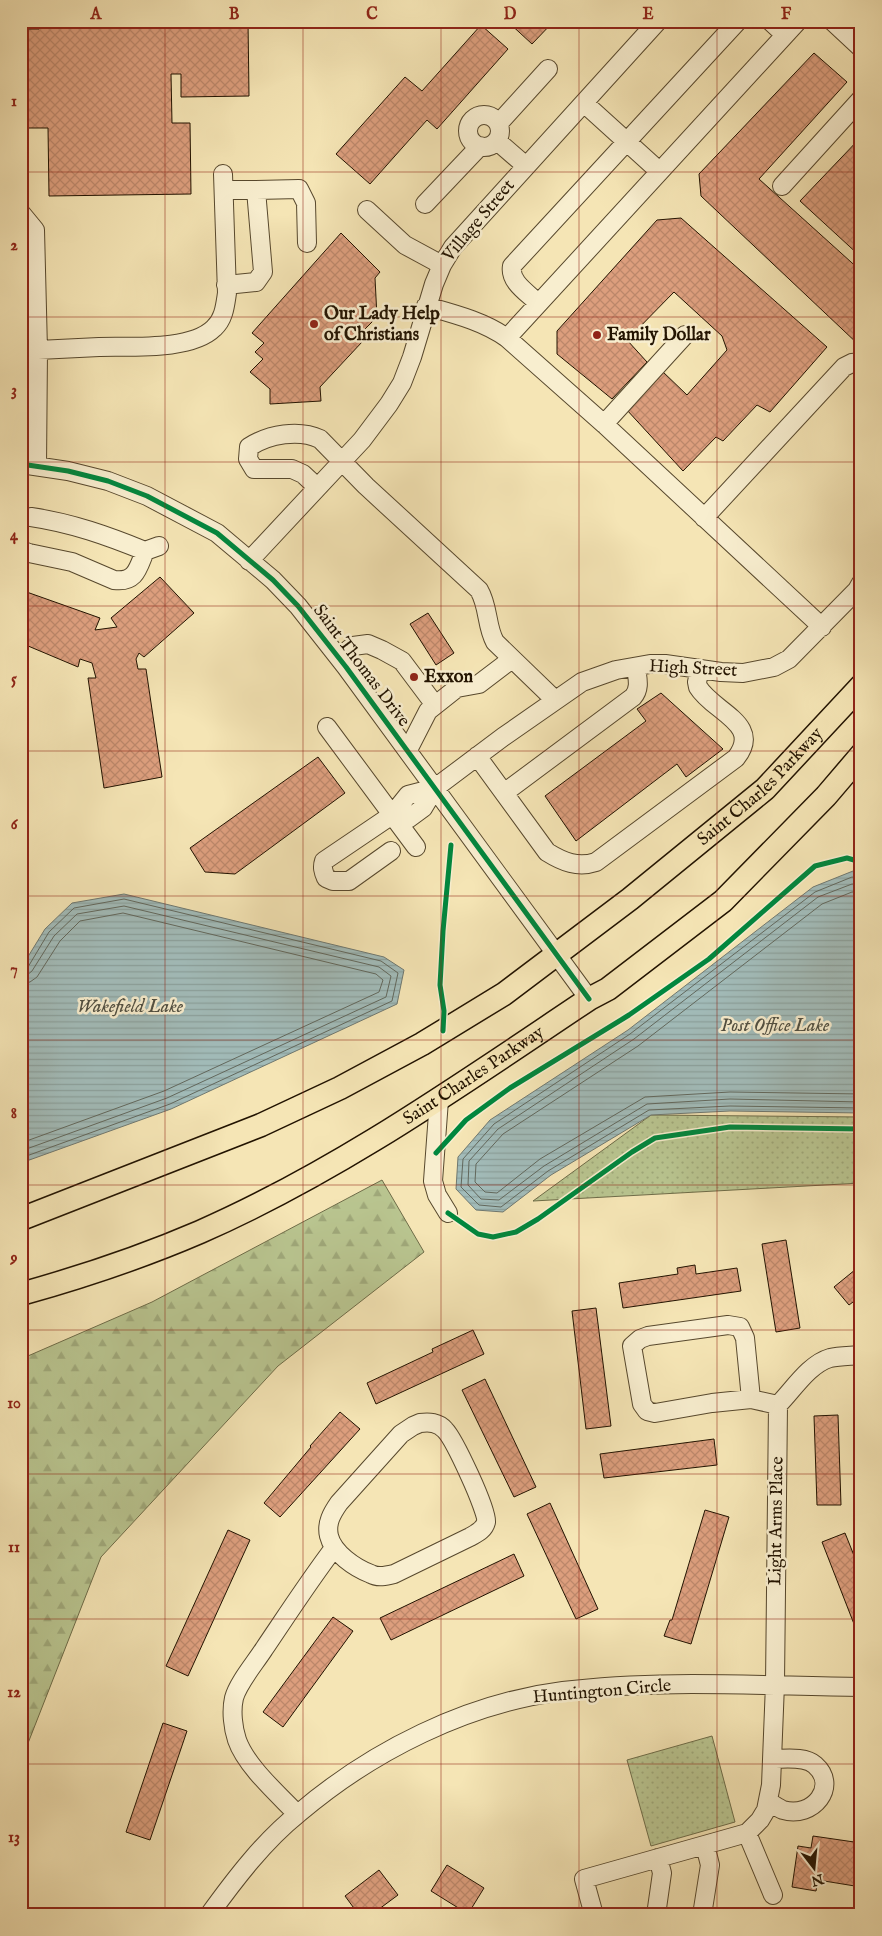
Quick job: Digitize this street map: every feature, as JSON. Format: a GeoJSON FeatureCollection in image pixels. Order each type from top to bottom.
{"type":"FeatureCollection","features":[{"type":"Feature","properties":{"kind":"main road","name":"Saint Charles Parkway"},"geometry":{"type":"LineString","coordinates":[[21,1219],[261,1124],[340,1088],[436,1035],[504,994],[653,880],[765,790],[861,686]]}},
{"type":"Feature","properties":{"kind":"main road","name":"Saint Charles Parkway"},"geometry":{"type":"LineString","coordinates":[[21,1294],[78,1278],[141,1256],[200,1232],[249,1209],[347,1156],[439,1100],[589,1000],[608,990],[723,901],[826,796],[861,755]]}},
{"type":"Feature","properties":{"kind":"street","name":"Village Street"},"geometry":{"type":"LineString","coordinates":[[249,561],[362,440],[389,404],[402,383],[412,357],[426,306],[442,266],[453,247],[658,21]]}},
{"type":"Feature","properties":{"kind":"street"},"geometry":{"type":"LineString","coordinates":[[538,303],[513,279],[511,273],[512,266],[738,21]]}},
{"type":"Feature","properties":{"kind":"street"},"geometry":{"type":"LineString","coordinates":[[770,21],[785,35]]}},
{"type":"Feature","properties":{"kind":"street"},"geometry":{"type":"LineString","coordinates":[[507,338],[798,21]]}},
{"type":"Feature","properties":{"kind":"street"},"geometry":{"type":"LineString","coordinates":[[832,21],[861,48]]}},
{"type":"Feature","properties":{"kind":"street"},"geometry":{"type":"LineString","coordinates":[[499,123],[488,116],[476,118],[471,122],[469,134],[471,140],[480,146],[487,147],[497,141],[500,134],[499,123],[548,69]]}},
{"type":"Feature","properties":{"kind":"street"},"geometry":{"type":"LineString","coordinates":[[782,186],[861,99]]}},
{"type":"Feature","properties":{"kind":"street"},"geometry":{"type":"LineString","coordinates":[[584,103],[660,171]]}},
{"type":"Feature","properties":{"kind":"street"},"geometry":{"type":"LineString","coordinates":[[497,141],[526,166]]}},
{"type":"Feature","properties":{"kind":"street"},"geometry":{"type":"LineString","coordinates":[[425,204],[480,146]]}},
{"type":"Feature","properties":{"kind":"street"},"geometry":{"type":"LineString","coordinates":[[38,350],[176,344],[213,330],[220,321],[225,309],[223,182],[256,190],[299,189],[306,203],[307,243]]}},
{"type":"Feature","properties":{"kind":"street"},"geometry":{"type":"LineString","coordinates":[[226,285],[256,282],[263,272],[256,190]]}},
{"type":"Feature","properties":{"kind":"street"},"geometry":{"type":"LineString","coordinates":[[367,210],[405,245],[442,266]]}},
{"type":"Feature","properties":{"kind":"street"},"geometry":{"type":"LineString","coordinates":[[21,213],[35,230],[38,350],[29,465]]}},
{"type":"Feature","properties":{"kind":"street"},"geometry":{"type":"LineString","coordinates":[[426,306],[477,322],[507,338],[604,424],[822,627]]}},
{"type":"Feature","properties":{"kind":"street"},"geometry":{"type":"LineString","coordinates":[[604,424],[686,335]]}},
{"type":"Feature","properties":{"kind":"street"},"geometry":{"type":"LineString","coordinates":[[704,518],[844,367],[852,363],[861,362]]}},
{"type":"Feature","properties":{"kind":"street"},"geometry":{"type":"LineString","coordinates":[[317,487],[303,474],[292,470],[254,469],[248,459],[250,447],[261,439],[299,433],[320,439],[366,486],[479,590],[485,599],[491,635],[495,642],[555,700]]}},
{"type":"Feature","properties":{"kind":"street","name":"Saint Thomas Drive"},"geometry":{"type":"LineString","coordinates":[[29,465],[108,481],[146,496],[218,534],[273,580],[298,606],[339,657],[589,1000]]}},
{"type":"Feature","properties":{"kind":"street"},"geometry":{"type":"LineString","coordinates":[[21,550],[72,562],[114,580],[122,581],[129,579],[137,571],[152,549],[82,527],[31,517]]}},
{"type":"Feature","properties":{"kind":"street","name":"High Street"},"geometry":{"type":"LineString","coordinates":[[435,788],[555,700],[582,682],[599,675],[636,666],[665,664],[722,672],[743,672],[774,667],[790,660],[857,590],[861,583]]}},
{"type":"Feature","properties":{"kind":"street"},"geometry":{"type":"LineString","coordinates":[[339,657],[353,646],[368,644],[382,650],[402,661],[435,705]]}},
{"type":"Feature","properties":{"kind":"street"},"geometry":{"type":"LineString","coordinates":[[408,750],[428,711],[457,688],[479,684],[512,659]]}},
{"type":"Feature","properties":{"kind":"street"},"geometry":{"type":"LineString","coordinates":[[504,793],[633,697],[638,687],[636,666]]}},
{"type":"Feature","properties":{"kind":"street"},"geometry":{"type":"LineString","coordinates":[[477,756],[548,852],[560,860],[574,864],[586,865],[596,862],[736,758],[743,750],[745,742],[742,729],[698,687],[697,682],[700,669]]}},
{"type":"Feature","properties":{"kind":"street"},"geometry":{"type":"LineString","coordinates":[[327,727],[416,847]]}},
{"type":"Feature","properties":{"kind":"street"},"geometry":{"type":"LineString","coordinates":[[391,852],[349,881],[333,881],[326,878],[323,872],[322,866],[324,861],[392,815],[408,796],[435,788]]}},
{"type":"Feature","properties":{"kind":"street"},"geometry":{"type":"LineString","coordinates":[[439,1100],[433,1181],[437,1196],[448,1213]]}},
{"type":"Feature","properties":{"kind":"street"},"geometry":{"type":"LineString","coordinates":[[751,1399],[745,1338],[740,1327],[728,1325],[648,1336],[640,1339],[632,1346],[642,1404],[646,1411],[655,1413],[712,1403],[751,1399],[778,1405],[811,1370],[822,1362],[839,1357],[861,1355]]}},
{"type":"Feature","properties":{"kind":"street","name":"Light Arms Place"},"geometry":{"type":"LineString","coordinates":[[772,1759],[775,1684],[778,1405]]}},
{"type":"Feature","properties":{"kind":"street"},"geometry":{"type":"LineString","coordinates":[[420,1423],[434,1423],[446,1430],[486,1513],[486,1520],[481,1531],[387,1576],[371,1575],[348,1561],[334,1548],[329,1535],[331,1514],[401,1434],[420,1423]]}},
{"type":"Feature","properties":{"kind":"street"},"geometry":{"type":"LineString","coordinates":[[298,1814],[260,1774],[238,1742],[233,1719],[234,1698],[245,1678],[308,1583],[334,1548]]}},
{"type":"Feature","properties":{"kind":"street","name":"Huntington Circle"},"geometry":{"type":"LineString","coordinates":[[209,1915],[248,1865],[298,1814],[360,1768],[385,1753],[453,1721],[515,1700],[563,1691],[653,1686],[775,1684],[861,1687]]}},
{"type":"Feature","properties":{"kind":"street"},"geometry":{"type":"LineString","coordinates":[[594,1915],[584,1879],[747,1833],[760,1820],[769,1802],[772,1759],[800,1759],[815,1764],[824,1784],[817,1803],[804,1810],[783,1810],[769,1802]]}},
{"type":"Feature","properties":{"kind":"street"},"geometry":{"type":"LineString","coordinates":[[747,1833],[773,1895]]}},
{"type":"Feature","properties":{"kind":"street"},"geometry":{"type":"LineString","coordinates":[[702,1915],[710,1865],[705,1845]]}},
{"type":"Feature","properties":{"kind":"street"},"geometry":{"type":"LineString","coordinates":[[656,1915],[662,1873],[658,1858]]}},
{"type":"Feature","properties":{"kind":"green space"},"geometry":{"type":"Polygon","coordinates":[[[651,1115],[861,1117],[861,1183],[533,1201],[651,1115]]]}},
{"type":"Feature","properties":{"kind":"green space"},"geometry":{"type":"Polygon","coordinates":[[[382,1180],[424,1252],[278,1366],[101,1557],[21,1761],[21,1359],[152,1302],[382,1180]]]}},
{"type":"Feature","properties":{"kind":"green space"},"geometry":{"type":"Polygon","coordinates":[[[712,1736],[735,1822],[651,1846],[627,1760],[712,1736]]]}},
{"type":"Feature","properties":{"kind":"water","name":"Post Office Lake"},"geometry":{"type":"Polygon","coordinates":[[[853,871],[861,875],[861,1113],[730,1111],[651,1115],[551,1175],[503,1212],[476,1210],[456,1189],[458,1157],[490,1120],[628,1030],[813,887],[853,871]]]}},
{"type":"Feature","properties":{"kind":"water","name":"Wakefield Lake"},"geometry":{"type":"Polygon","coordinates":[[[124,894],[384,957],[404,970],[397,1004],[171,1109],[21,1163],[21,968],[45,929],[72,903],[124,894]]]}},
{"type":"Feature","properties":{"kind":"building"},"geometry":{"type":"Polygon","coordinates":[[[39,21],[248,21],[249,96],[181,97],[181,74],[171,74],[172,123],[190,123],[191,194],[49,196],[48,128],[21,128],[21,29],[39,29],[39,21]]]}},
{"type":"Feature","properties":{"kind":"building"},"geometry":{"type":"Polygon","coordinates":[[[507,21],[554,21],[532,44],[507,21]]]}},
{"type":"Feature","properties":{"kind":"building"},"geometry":{"type":"Polygon","coordinates":[[[481,25],[508,49],[437,129],[427,120],[370,184],[336,154],[405,77],[422,91],[481,25]]]}},
{"type":"Feature","properties":{"kind":"building"},"geometry":{"type":"Polygon","coordinates":[[[814,53],[847,82],[759,179],[861,271],[860,346],[701,196],[699,174],[814,53]]]}},
{"type":"Feature","properties":{"kind":"building"},"geometry":{"type":"Polygon","coordinates":[[[861,137],[861,257],[800,201],[861,137]]]}},
{"type":"Feature","properties":{"kind":"building"},"geometry":{"type":"Polygon","coordinates":[[[681,218],[827,347],[770,412],[757,405],[723,441],[716,437],[683,471],[626,409],[661,370],[687,395],[727,350],[722,336],[674,292],[627,340],[647,362],[612,399],[557,354],[557,331],[657,220],[681,218]]]}},
{"type":"Feature","properties":{"kind":"building","name":"Our Lady Help of Christians"},"geometry":{"type":"Polygon","coordinates":[[[341,233],[380,272],[375,278],[377,317],[362,332],[362,342],[320,387],[321,401],[270,404],[270,389],[250,372],[263,359],[255,352],[264,343],[252,333],[341,233]]]}},
{"type":"Feature","properties":{"kind":"building"},"geometry":{"type":"Polygon","coordinates":[[[160,577],[194,613],[144,657],[139,653],[136,659],[138,669],[146,669],[162,777],[104,788],[88,678],[96,678],[92,663],[80,659],[78,667],[21,643],[21,590],[100,618],[95,630],[117,627],[111,618],[160,577]]]}},
{"type":"Feature","properties":{"kind":"building"},"geometry":{"type":"Polygon","coordinates":[[[428,613],[454,653],[436,665],[410,624],[428,613]]]}},
{"type":"Feature","properties":{"kind":"building"},"geometry":{"type":"Polygon","coordinates":[[[661,693],[723,749],[686,777],[677,764],[576,841],[545,796],[646,721],[637,709],[661,693]]]}},
{"type":"Feature","properties":{"kind":"building"},"geometry":{"type":"Polygon","coordinates":[[[318,757],[345,793],[235,874],[205,872],[190,848],[318,757]]]}},
{"type":"Feature","properties":{"kind":"building"},"geometry":{"type":"Polygon","coordinates":[[[786,1240],[800,1328],[776,1332],[762,1244],[786,1240]]]}},
{"type":"Feature","properties":{"kind":"building"},"geometry":{"type":"Polygon","coordinates":[[[695,1265],[696,1274],[737,1268],[741,1291],[623,1308],[619,1283],[678,1274],[677,1268],[695,1265]]]}},
{"type":"Feature","properties":{"kind":"building"},"geometry":{"type":"Polygon","coordinates":[[[861,1265],[861,1296],[849,1305],[834,1287],[861,1265]]]}},
{"type":"Feature","properties":{"kind":"building"},"geometry":{"type":"Polygon","coordinates":[[[596,1308],[611,1426],[586,1429],[572,1311],[596,1308]]]}},
{"type":"Feature","properties":{"kind":"building"},"geometry":{"type":"Polygon","coordinates":[[[473,1330],[484,1354],[376,1404],[367,1383],[433,1352],[432,1349],[473,1330]]]}},
{"type":"Feature","properties":{"kind":"building"},"geometry":{"type":"Polygon","coordinates":[[[485,1379],[536,1487],[514,1497],[462,1390],[485,1379]]]}},
{"type":"Feature","properties":{"kind":"building"},"geometry":{"type":"Polygon","coordinates":[[[340,1412],[360,1429],[280,1517],[264,1503],[340,1412]]]}},
{"type":"Feature","properties":{"kind":"building"},"geometry":{"type":"Polygon","coordinates":[[[838,1415],[841,1505],[817,1505],[814,1416],[838,1415]]]}},
{"type":"Feature","properties":{"kind":"building"},"geometry":{"type":"Polygon","coordinates":[[[714,1439],[717,1465],[604,1478],[600,1454],[714,1439]]]}},
{"type":"Feature","properties":{"kind":"building"},"geometry":{"type":"Polygon","coordinates":[[[550,1503],[598,1609],[576,1619],[527,1514],[550,1503]]]}},
{"type":"Feature","properties":{"kind":"building"},"geometry":{"type":"Polygon","coordinates":[[[705,1510],[729,1517],[691,1644],[664,1636],[670,1620],[672,1620],[705,1510]]]}},
{"type":"Feature","properties":{"kind":"building"},"geometry":{"type":"Polygon","coordinates":[[[228,1530],[250,1540],[188,1676],[166,1666],[228,1530]]]}},
{"type":"Feature","properties":{"kind":"building"},"geometry":{"type":"Polygon","coordinates":[[[845,1533],[861,1573],[861,1622],[854,1624],[822,1542],[845,1533]]]}},
{"type":"Feature","properties":{"kind":"building"},"geometry":{"type":"Polygon","coordinates":[[[514,1554],[524,1576],[391,1640],[380,1618],[514,1554]]]}},
{"type":"Feature","properties":{"kind":"building"},"geometry":{"type":"Polygon","coordinates":[[[333,1617],[353,1631],[283,1727],[263,1712],[333,1617]]]}},
{"type":"Feature","properties":{"kind":"building"},"geometry":{"type":"Polygon","coordinates":[[[163,1723],[187,1731],[150,1840],[126,1832],[163,1723]]]}},
{"type":"Feature","properties":{"kind":"building"},"geometry":{"type":"Polygon","coordinates":[[[813,1836],[861,1843],[861,1887],[818,1880],[816,1891],[792,1887],[798,1846],[811,1848],[813,1836]]]}},
{"type":"Feature","properties":{"kind":"building"},"geometry":{"type":"Polygon","coordinates":[[[447,1865],[484,1888],[468,1914],[431,1891],[447,1865]]]}},
{"type":"Feature","properties":{"kind":"building"},"geometry":{"type":"Polygon","coordinates":[[[379,1870],[398,1895],[371,1915],[359,1915],[345,1896],[379,1870]]]}},
{"type":"Feature","properties":{"kind":"cycle path"},"geometry":{"type":"LineString","coordinates":[[21,464],[68,471],[108,481],[147,496],[217,533],[273,580],[298,606],[346,667],[589,999]]}},
{"type":"Feature","properties":{"kind":"cycle path"},"geometry":{"type":"LineString","coordinates":[[443,1031],[444,1011],[440,985],[451,845]]}},
{"type":"Feature","properties":{"kind":"cycle path"},"geometry":{"type":"LineString","coordinates":[[436,1153],[466,1120],[510,1088],[629,1015],[709,959],[815,866],[847,858],[861,862]]}},
{"type":"Feature","properties":{"kind":"cycle path"},"geometry":{"type":"LineString","coordinates":[[448,1213],[478,1234],[493,1237],[516,1232],[538,1219],[632,1152],[655,1138],[730,1127],[861,1129]]}},
{"type":"Feature","properties":{"kind":"place","name":"Our Lady Help of Christians"},"geometry":{"type":"Point","coordinates":[314,324]}},
{"type":"Feature","properties":{"kind":"place","name":"Family Dollar"},"geometry":{"type":"Point","coordinates":[597,335]}},
{"type":"Feature","properties":{"kind":"place","name":"Exxon"},"geometry":{"type":"Point","coordinates":[414,677]}}]}
